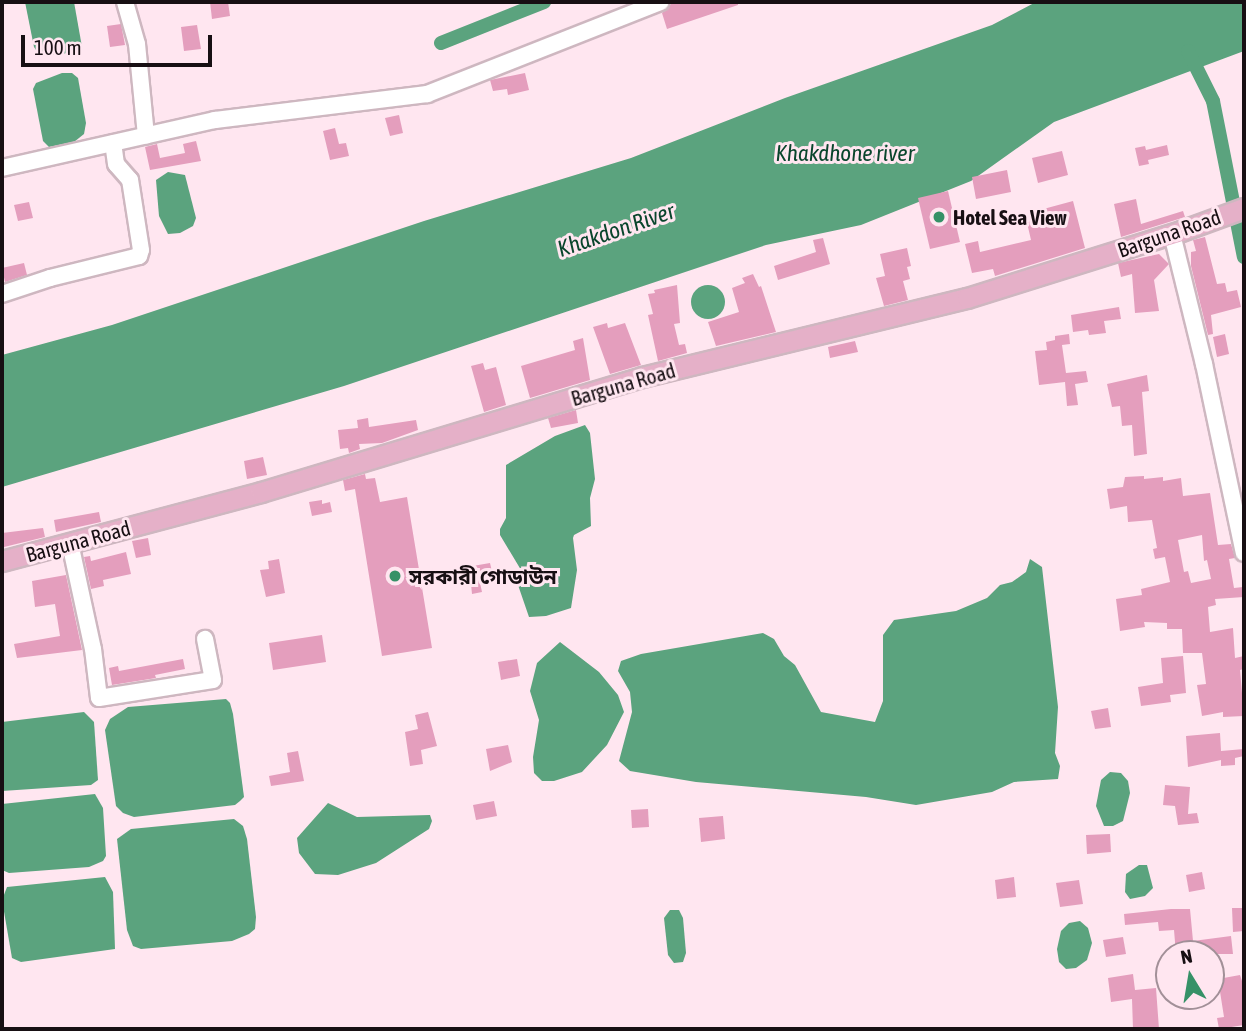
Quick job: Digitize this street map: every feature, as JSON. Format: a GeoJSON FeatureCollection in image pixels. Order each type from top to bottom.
{"type":"FeatureCollection","features":[{"type":"Feature","properties":{"kind":"main road","name":"Barguna Road"},"geometry":{"type":"LineString","coordinates":[[2,561],[261,492],[642,377],[967,298],[1177,232],[1244,208]]}},
{"type":"Feature","properties":{"kind":"street"},"geometry":{"type":"LineString","coordinates":[[125,2],[137,44],[146,136]]}},
{"type":"Feature","properties":{"kind":"street"},"geometry":{"type":"LineString","coordinates":[[2,168],[215,120],[427,94],[661,2]]}},
{"type":"Feature","properties":{"kind":"street"},"geometry":{"type":"LineString","coordinates":[[2,294],[50,278],[139,256],[141,250],[130,180],[116,164],[113,143]]}},
{"type":"Feature","properties":{"kind":"street"},"geometry":{"type":"LineString","coordinates":[[1177,232],[1244,553]]}},
{"type":"Feature","properties":{"kind":"street"},"geometry":{"type":"LineString","coordinates":[[70,543],[93,649],[99,698],[213,680],[205,639]]}},
{"type":"Feature","properties":{"kind":"water"},"geometry":{"type":"Polygon","coordinates":[[[25,2],[74,2],[82,47],[78,52],[40,56],[34,47],[25,2]]]}},
{"type":"Feature","properties":{"kind":"water","name":"Khakdhone river"},"geometry":{"type":"Polygon","coordinates":[[[1036,2],[1244,2],[1244,51],[1054,122],[971,181],[861,225],[766,245],[344,386],[2,487],[2,355],[112,325],[424,221],[631,158],[785,98],[992,25],[1036,2]]]}},
{"type":"Feature","properties":{"kind":"water"},"geometry":{"type":"Polygon","coordinates":[[[62,73],[72,73],[78,78],[86,123],[84,134],[74,142],[49,147],[43,141],[33,89],[36,83],[62,73]]]}},
{"type":"Feature","properties":{"kind":"water"},"geometry":{"type":"Polygon","coordinates":[[[168,172],[185,175],[196,218],[193,226],[180,233],[168,234],[159,216],[156,180],[168,172]]]}},
{"type":"Feature","properties":{"kind":"water"},"geometry":{"type":"Polygon","coordinates":[[[708,285],[720,290],[725,302],[720,314],[708,319],[696,314],[691,302],[696,290],[708,285]]]}},
{"type":"Feature","properties":{"kind":"water"},"geometry":{"type":"Polygon","coordinates":[[[585,425],[590,433],[595,479],[590,498],[591,526],[573,538],[577,570],[571,608],[546,616],[529,617],[518,585],[521,570],[500,535],[506,518],[506,465],[555,436],[585,425]]]}},
{"type":"Feature","properties":{"kind":"water"},"geometry":{"type":"Polygon","coordinates":[[[1030,559],[1042,567],[1058,707],[1055,753],[1060,766],[1058,779],[1014,782],[992,792],[916,805],[866,797],[696,782],[630,771],[619,761],[632,712],[630,692],[618,671],[621,661],[641,654],[763,633],[774,639],[784,656],[795,665],[821,712],[875,722],[883,701],[883,635],[894,620],[956,611],[987,598],[1000,585],[1012,582],[1026,572],[1030,559]]]}},
{"type":"Feature","properties":{"kind":"water"},"geometry":{"type":"Polygon","coordinates":[[[560,642],[599,672],[618,695],[624,712],[607,745],[582,772],[554,781],[542,781],[534,773],[533,757],[539,720],[530,691],[537,663],[560,642]]]}},
{"type":"Feature","properties":{"kind":"water"},"geometry":{"type":"Polygon","coordinates":[[[226,699],[233,714],[244,797],[235,805],[134,817],[123,813],[116,806],[105,730],[110,719],[128,707],[226,699]]]}},
{"type":"Feature","properties":{"kind":"water"},"geometry":{"type":"Polygon","coordinates":[[[84,712],[94,722],[98,780],[91,785],[2,791],[2,722],[84,712]]]}},
{"type":"Feature","properties":{"kind":"water"},"geometry":{"type":"Polygon","coordinates":[[[1110,772],[1121,773],[1128,781],[1130,793],[1123,821],[1113,826],[1104,826],[1096,806],[1101,780],[1110,772]]]}},
{"type":"Feature","properties":{"kind":"water"},"geometry":{"type":"Polygon","coordinates":[[[95,794],[103,808],[106,856],[103,861],[89,867],[9,873],[2,870],[2,804],[95,794]]]}},
{"type":"Feature","properties":{"kind":"water"},"geometry":{"type":"Polygon","coordinates":[[[328,803],[357,817],[430,815],[432,821],[429,829],[376,863],[338,875],[315,874],[299,853],[297,838],[328,803]]]}},
{"type":"Feature","properties":{"kind":"water"},"geometry":{"type":"Polygon","coordinates":[[[234,819],[243,826],[247,839],[255,929],[232,941],[141,949],[133,946],[127,930],[117,839],[131,829],[234,819]]]}},
{"type":"Feature","properties":{"kind":"water"},"geometry":{"type":"Polygon","coordinates":[[[1139,865],[1147,865],[1153,888],[1145,896],[1130,899],[1125,892],[1126,874],[1139,865]]]}},
{"type":"Feature","properties":{"kind":"water"},"geometry":{"type":"Polygon","coordinates":[[[105,877],[113,892],[115,949],[21,962],[12,958],[2,900],[7,887],[105,877]]]}},
{"type":"Feature","properties":{"kind":"water"},"geometry":{"type":"Polygon","coordinates":[[[670,910],[679,910],[683,918],[686,953],[683,962],[674,963],[668,955],[664,918],[670,910]]]}},
{"type":"Feature","properties":{"kind":"water"},"geometry":{"type":"Polygon","coordinates":[[[1080,921],[1088,928],[1092,943],[1087,960],[1076,968],[1066,969],[1059,962],[1057,949],[1061,931],[1069,923],[1080,921]]]}},
{"type":"Feature","properties":{"kind":"building"},"geometry":{"type":"Polygon","coordinates":[[[210,2],[228,2],[230,16],[212,19],[210,2]]]}},
{"type":"Feature","properties":{"kind":"building"},"geometry":{"type":"Polygon","coordinates":[[[738,2],[738,5],[667,29],[662,13],[671,4],[738,2]]]}},
{"type":"Feature","properties":{"kind":"building"},"geometry":{"type":"Polygon","coordinates":[[[121,24],[125,45],[110,47],[107,26],[121,24]]]}},
{"type":"Feature","properties":{"kind":"building"},"geometry":{"type":"Polygon","coordinates":[[[197,25],[201,49],[184,51],[181,27],[197,25]]]}},
{"type":"Feature","properties":{"kind":"building"},"geometry":{"type":"Polygon","coordinates":[[[525,73],[529,90],[508,95],[507,89],[493,91],[490,80],[525,73]]]}},
{"type":"Feature","properties":{"kind":"building"},"geometry":{"type":"Polygon","coordinates":[[[399,115],[403,133],[390,136],[385,118],[399,115]]]}},
{"type":"Feature","properties":{"kind":"building"},"geometry":{"type":"Polygon","coordinates":[[[335,128],[339,144],[346,143],[349,156],[330,160],[323,131],[335,128]]]}},
{"type":"Feature","properties":{"kind":"building"},"geometry":{"type":"Polygon","coordinates":[[[196,141],[201,161],[150,170],[145,147],[157,144],[160,158],[185,153],[183,144],[196,141]]]}},
{"type":"Feature","properties":{"kind":"building"},"geometry":{"type":"Polygon","coordinates":[[[1167,145],[1169,155],[1148,160],[1149,164],[1139,166],[1135,148],[1145,146],[1146,150],[1167,145]]]}},
{"type":"Feature","properties":{"kind":"building"},"geometry":{"type":"Polygon","coordinates":[[[1062,151],[1068,175],[1038,183],[1032,158],[1062,151]]]}},
{"type":"Feature","properties":{"kind":"building"},"geometry":{"type":"Polygon","coordinates":[[[1007,170],[1011,192],[976,199],[972,177],[1007,170]]]}},
{"type":"Feature","properties":{"kind":"building","name":"Hotel Sea View"},"geometry":{"type":"Polygon","coordinates":[[[948,191],[960,242],[930,249],[918,198],[948,191]]]}},
{"type":"Feature","properties":{"kind":"building"},"geometry":{"type":"Polygon","coordinates":[[[1136,199],[1141,224],[1183,211],[1185,217],[1121,237],[1114,204],[1136,199]]]}},
{"type":"Feature","properties":{"kind":"building"},"geometry":{"type":"Polygon","coordinates":[[[1073,201],[1085,248],[995,276],[993,269],[972,273],[965,244],[978,241],[980,252],[1031,240],[1025,214],[1073,201]]]}},
{"type":"Feature","properties":{"kind":"building"},"geometry":{"type":"Polygon","coordinates":[[[29,202],[33,218],[18,221],[14,205],[29,202]]]}},
{"type":"Feature","properties":{"kind":"building"},"geometry":{"type":"Polygon","coordinates":[[[1205,237],[1217,284],[1225,283],[1227,292],[1237,290],[1241,307],[1211,315],[1213,334],[1208,335],[1191,266],[1191,252],[1196,251],[1193,240],[1205,237]]]}},
{"type":"Feature","properties":{"kind":"building"},"geometry":{"type":"Polygon","coordinates":[[[823,238],[830,264],[778,280],[774,266],[816,252],[813,240],[823,238]]]}},
{"type":"Feature","properties":{"kind":"building"},"geometry":{"type":"Polygon","coordinates":[[[907,248],[911,266],[907,267],[910,279],[903,281],[908,300],[884,306],[876,278],[885,276],[880,254],[907,248]]]}},
{"type":"Feature","properties":{"kind":"building"},"geometry":{"type":"Polygon","coordinates":[[[1159,254],[1169,264],[1154,280],[1159,311],[1135,313],[1132,274],[1121,277],[1118,263],[1159,254]]]}},
{"type":"Feature","properties":{"kind":"building"},"geometry":{"type":"Polygon","coordinates":[[[24,263],[27,275],[5,282],[2,268],[24,263]]]}},
{"type":"Feature","properties":{"kind":"building"},"geometry":{"type":"Polygon","coordinates":[[[753,274],[759,287],[761,286],[776,332],[716,346],[708,322],[739,312],[732,288],[745,283],[742,278],[753,274]]]}},
{"type":"Feature","properties":{"kind":"building"},"geometry":{"type":"Polygon","coordinates":[[[677,285],[680,323],[674,324],[679,345],[685,344],[687,353],[658,361],[648,315],[653,314],[648,294],[677,285]]]}},
{"type":"Feature","properties":{"kind":"building"},"geometry":{"type":"Polygon","coordinates":[[[1119,307],[1121,319],[1104,321],[1106,333],[1089,335],[1088,330],[1073,332],[1071,315],[1119,307]]]}},
{"type":"Feature","properties":{"kind":"building"},"geometry":{"type":"Polygon","coordinates":[[[607,323],[608,328],[625,323],[641,365],[610,374],[593,327],[607,323]]]}},
{"type":"Feature","properties":{"kind":"building"},"geometry":{"type":"Polygon","coordinates":[[[1069,334],[1070,344],[1062,345],[1066,373],[1086,371],[1088,382],[1075,384],[1078,405],[1067,406],[1065,382],[1039,385],[1035,351],[1047,350],[1046,342],[1055,340],[1055,336],[1069,334]]]}},
{"type":"Feature","properties":{"kind":"building"},"geometry":{"type":"Polygon","coordinates":[[[1225,334],[1229,354],[1217,357],[1213,337],[1225,334]]]}},
{"type":"Feature","properties":{"kind":"building"},"geometry":{"type":"Polygon","coordinates":[[[583,338],[590,380],[530,398],[521,366],[575,350],[573,341],[583,338]]]}},
{"type":"Feature","properties":{"kind":"building"},"geometry":{"type":"Polygon","coordinates":[[[855,341],[858,352],[830,358],[828,347],[855,341]]]}},
{"type":"Feature","properties":{"kind":"building"},"geometry":{"type":"Polygon","coordinates":[[[483,363],[485,370],[496,367],[506,405],[484,412],[471,366],[483,363]]]}},
{"type":"Feature","properties":{"kind":"building"},"geometry":{"type":"Polygon","coordinates":[[[1147,375],[1149,391],[1142,392],[1147,454],[1134,456],[1132,425],[1122,426],[1120,406],[1112,407],[1107,384],[1147,375]]]}},
{"type":"Feature","properties":{"kind":"building"},"geometry":{"type":"Polygon","coordinates":[[[576,410],[578,423],[551,428],[548,418],[576,410]]]}},
{"type":"Feature","properties":{"kind":"building"},"geometry":{"type":"Polygon","coordinates":[[[368,418],[369,427],[416,420],[418,430],[382,443],[359,444],[360,449],[349,453],[348,448],[340,449],[338,430],[358,428],[357,420],[368,418]]]}},
{"type":"Feature","properties":{"kind":"building"},"geometry":{"type":"Polygon","coordinates":[[[263,457],[267,475],[247,479],[244,461],[263,457]]]}},
{"type":"Feature","properties":{"kind":"building","name":"সরকারী গোডাউন"},"geometry":{"type":"Polygon","coordinates":[[[365,474],[366,479],[375,478],[380,502],[407,497],[432,648],[382,656],[355,489],[345,491],[343,480],[365,474]]]}},
{"type":"Feature","properties":{"kind":"building"},"geometry":{"type":"Polygon","coordinates":[[[1125,477],[1163,477],[1163,481],[1181,478],[1183,496],[1210,493],[1218,545],[1231,544],[1235,558],[1229,559],[1234,588],[1243,587],[1244,597],[1215,599],[1216,605],[1208,607],[1210,632],[1233,628],[1235,658],[1244,656],[1244,669],[1240,670],[1244,716],[1223,717],[1223,712],[1202,716],[1197,685],[1206,684],[1202,653],[1183,653],[1182,629],[1167,629],[1167,623],[1144,622],[1145,627],[1120,631],[1116,599],[1142,595],[1141,589],[1170,582],[1165,557],[1155,559],[1153,549],[1157,548],[1152,520],[1128,522],[1127,506],[1110,509],[1107,489],[1123,487],[1125,477]],[[1202,535],[1178,540],[1184,572],[1188,571],[1191,583],[1211,579],[1207,560],[1204,561],[1202,535]]]}},
{"type":"Feature","properties":{"kind":"building"},"geometry":{"type":"Polygon","coordinates":[[[322,500],[322,504],[330,502],[332,512],[312,516],[309,502],[322,500]]]}},
{"type":"Feature","properties":{"kind":"building"},"geometry":{"type":"Polygon","coordinates":[[[99,512],[101,522],[56,532],[54,520],[99,512]]]}},
{"type":"Feature","properties":{"kind":"building"},"geometry":{"type":"Polygon","coordinates":[[[43,528],[45,537],[4,547],[2,533],[43,528]]]}},
{"type":"Feature","properties":{"kind":"building"},"geometry":{"type":"Polygon","coordinates":[[[148,538],[151,555],[136,558],[132,541],[148,538]]]}},
{"type":"Feature","properties":{"kind":"building"},"geometry":{"type":"Polygon","coordinates":[[[126,552],[131,574],[103,580],[104,586],[91,589],[84,557],[90,556],[91,561],[126,552]]]}},
{"type":"Feature","properties":{"kind":"building"},"geometry":{"type":"Polygon","coordinates":[[[279,559],[285,593],[266,597],[260,570],[269,569],[268,561],[279,559]]]}},
{"type":"Feature","properties":{"kind":"building"},"geometry":{"type":"Polygon","coordinates":[[[490,563],[494,580],[480,583],[482,592],[472,594],[471,584],[464,585],[461,568],[490,563]]]}},
{"type":"Feature","properties":{"kind":"building"},"geometry":{"type":"Polygon","coordinates":[[[66,575],[82,650],[17,658],[14,644],[60,636],[55,604],[35,607],[32,581],[66,575]]]}},
{"type":"Feature","properties":{"kind":"building"},"geometry":{"type":"Polygon","coordinates":[[[322,635],[326,662],[273,670],[269,643],[322,635]]]}},
{"type":"Feature","properties":{"kind":"building"},"geometry":{"type":"Polygon","coordinates":[[[1183,656],[1186,693],[1170,695],[1171,702],[1141,706],[1138,687],[1163,683],[1161,658],[1183,656]]]}},
{"type":"Feature","properties":{"kind":"building"},"geometry":{"type":"Polygon","coordinates":[[[183,659],[185,669],[155,675],[156,678],[112,685],[109,668],[118,666],[119,671],[183,659]]]}},
{"type":"Feature","properties":{"kind":"building"},"geometry":{"type":"Polygon","coordinates":[[[517,659],[520,676],[501,680],[498,662],[517,659]]]}},
{"type":"Feature","properties":{"kind":"building"},"geometry":{"type":"Polygon","coordinates":[[[1108,708],[1111,727],[1095,729],[1091,711],[1108,708]]]}},
{"type":"Feature","properties":{"kind":"building"},"geometry":{"type":"Polygon","coordinates":[[[428,712],[437,746],[421,750],[423,764],[410,766],[405,732],[418,729],[415,715],[428,712]]]}},
{"type":"Feature","properties":{"kind":"building"},"geometry":{"type":"Polygon","coordinates":[[[1220,733],[1221,751],[1244,749],[1244,756],[1235,758],[1235,765],[1221,766],[1221,760],[1188,767],[1186,736],[1220,733]]]}},
{"type":"Feature","properties":{"kind":"building"},"geometry":{"type":"Polygon","coordinates":[[[508,745],[512,762],[490,771],[486,749],[508,745]]]}},
{"type":"Feature","properties":{"kind":"building"},"geometry":{"type":"Polygon","coordinates":[[[298,751],[304,781],[271,786],[269,776],[290,772],[287,753],[298,751]]]}},
{"type":"Feature","properties":{"kind":"building"},"geometry":{"type":"Polygon","coordinates":[[[1165,785],[1190,787],[1188,814],[1197,813],[1199,823],[1178,825],[1175,806],[1163,805],[1165,785]]]}},
{"type":"Feature","properties":{"kind":"building"},"geometry":{"type":"Polygon","coordinates":[[[494,801],[497,816],[476,820],[473,805],[494,801]]]}},
{"type":"Feature","properties":{"kind":"building"},"geometry":{"type":"Polygon","coordinates":[[[648,809],[649,827],[632,828],[631,810],[648,809]]]}},
{"type":"Feature","properties":{"kind":"building"},"geometry":{"type":"Polygon","coordinates":[[[723,816],[725,839],[701,842],[699,818],[723,816]]]}},
{"type":"Feature","properties":{"kind":"building"},"geometry":{"type":"Polygon","coordinates":[[[1110,834],[1111,852],[1087,854],[1086,835],[1110,834]]]}},
{"type":"Feature","properties":{"kind":"building"},"geometry":{"type":"Polygon","coordinates":[[[1202,872],[1205,889],[1189,892],[1186,875],[1202,872]]]}},
{"type":"Feature","properties":{"kind":"building"},"geometry":{"type":"Polygon","coordinates":[[[1014,877],[1016,897],[997,899],[995,880],[1014,877]]]}},
{"type":"Feature","properties":{"kind":"building"},"geometry":{"type":"Polygon","coordinates":[[[1079,880],[1083,904],[1060,907],[1056,883],[1079,880]]]}},
{"type":"Feature","properties":{"kind":"building"},"geometry":{"type":"Polygon","coordinates":[[[1232,908],[1244,908],[1244,931],[1233,932],[1232,908]]]}},
{"type":"Feature","properties":{"kind":"building"},"geometry":{"type":"Polygon","coordinates":[[[1190,909],[1193,940],[1175,940],[1174,930],[1159,931],[1158,922],[1125,925],[1124,914],[1190,909]]]}},
{"type":"Feature","properties":{"kind":"building"},"geometry":{"type":"Polygon","coordinates":[[[1231,936],[1233,954],[1225,954],[1225,940],[1201,940],[1231,936]]]}},
{"type":"Feature","properties":{"kind":"building"},"geometry":{"type":"Polygon","coordinates":[[[1123,937],[1126,954],[1106,957],[1103,940],[1123,937]]]}},
{"type":"Feature","properties":{"kind":"building"},"geometry":{"type":"Polygon","coordinates":[[[1133,974],[1135,990],[1155,988],[1155,1010],[1158,1010],[1159,1029],[1133,1029],[1132,999],[1111,1002],[1108,978],[1133,974]]]}},
{"type":"Feature","properties":{"kind":"building"},"geometry":{"type":"Polygon","coordinates":[[[1240,975],[1244,987],[1244,1025],[1219,1029],[1217,1018],[1224,1017],[1225,1010],[1225,978],[1240,975]]]}},
{"type":"Feature","properties":{"kind":"waterway"},"geometry":{"type":"LineString","coordinates":[[441,43],[544,2]]}},
{"type":"Feature","properties":{"kind":"waterway"},"geometry":{"type":"LineString","coordinates":[[1188,51],[1213,101],[1244,257]]}},
{"type":"Feature","properties":{"kind":"place","name":"Hotel Sea View"},"geometry":{"type":"Point","coordinates":[939,217]}},
{"type":"Feature","properties":{"kind":"place","name":"সরকারী গোডাউন"},"geometry":{"type":"Point","coordinates":[395,576]}},
{"type":"Feature","properties":{"kind":"water label","name":"Khakdon River"},"geometry":{"type":"Point","coordinates":[616,230]}}]}
